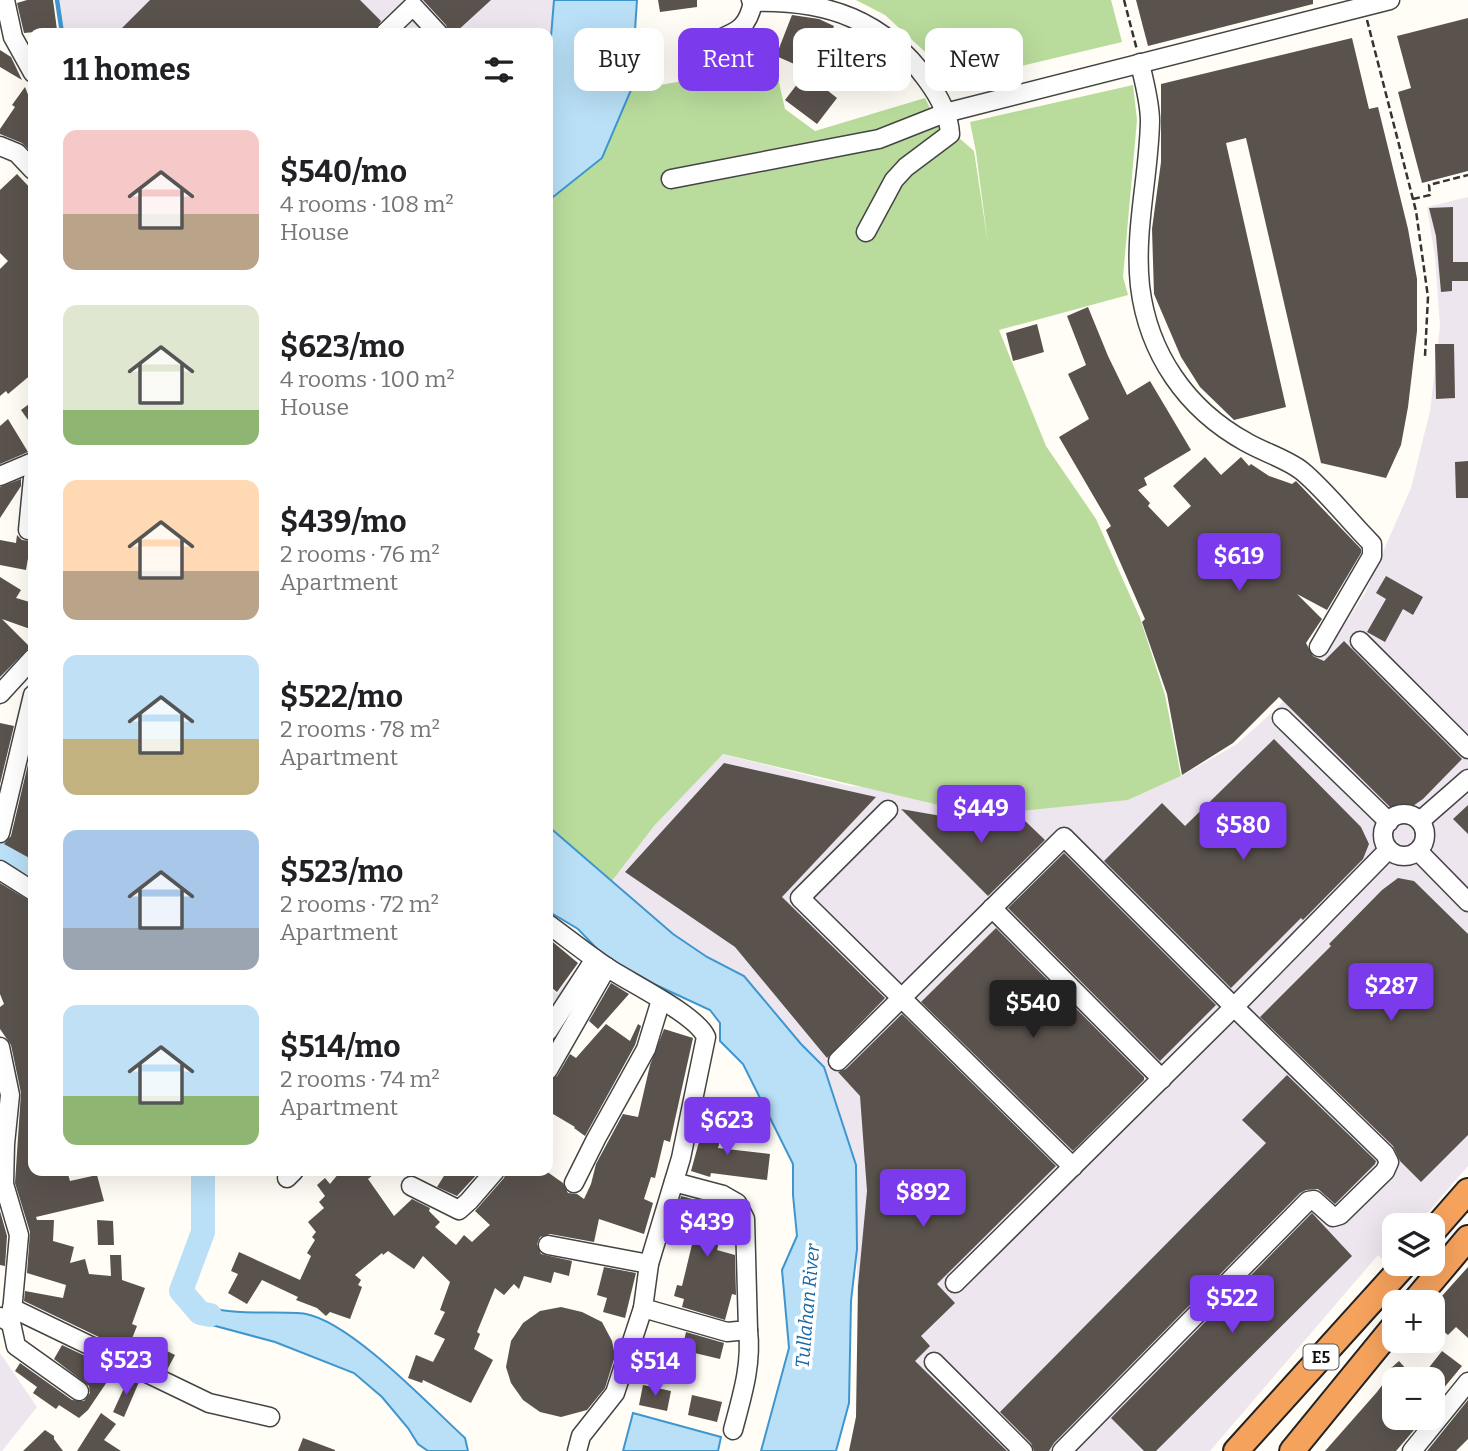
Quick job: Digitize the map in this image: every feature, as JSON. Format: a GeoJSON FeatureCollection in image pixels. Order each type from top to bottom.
{"type":"FeatureCollection","features":[{"type":"Feature","properties":{"kind":"highway"},"geometry":{"type":"LineString","coordinates":[[1445,1217],[1468,1191]]}},
{"type":"Feature","properties":{"kind":"highway"},"geometry":{"type":"LineString","coordinates":[[1424,1290],[1468,1238]]}},
{"type":"Feature","properties":{"kind":"highway","name":"E5"},"geometry":{"type":"LineString","coordinates":[[1236,1451],[1394,1276]]}},
{"type":"Feature","properties":{"kind":"highway","name":"E5"},"geometry":{"type":"LineString","coordinates":[[1292,1451],[1382,1341]]}},
{"type":"Feature","properties":{"kind":"street"},"geometry":{"type":"LineString","coordinates":[[5,0],[13,37],[28,64]]}},
{"type":"Feature","properties":{"kind":"street"},"geometry":{"type":"LineString","coordinates":[[671,179],[879,139],[945,113],[1390,0]]}},
{"type":"Feature","properties":{"kind":"street"},"geometry":{"type":"LineString","coordinates":[[742,28],[749,18],[752,1],[814,2],[861,22],[894,43],[915,64],[933,88],[945,113],[950,134],[906,167],[894,180],[866,232]]}},
{"type":"Feature","properties":{"kind":"street"},"geometry":{"type":"LineString","coordinates":[[388,28],[399,6],[413,6],[433,28]]}},
{"type":"Feature","properties":{"kind":"street"},"geometry":{"type":"LineString","coordinates":[[1140,63],[1150,120],[1140,210],[1140,285],[1151,334],[1162,360],[1179,388],[1212,420],[1245,442],[1301,470],[1372,544],[1372,556],[1319,647]]}},
{"type":"Feature","properties":{"kind":"street"},"geometry":{"type":"LineString","coordinates":[[0,146],[28,160]]}},
{"type":"Feature","properties":{"kind":"street"},"geometry":{"type":"LineString","coordinates":[[0,477],[28,464]]}},
{"type":"Feature","properties":{"kind":"street"},"geometry":{"type":"LineString","coordinates":[[1360,641],[1468,749]]}},
{"type":"Feature","properties":{"kind":"street"},"geometry":{"type":"LineString","coordinates":[[0,694],[28,663]]}},
{"type":"Feature","properties":{"kind":"street"},"geometry":{"type":"LineString","coordinates":[[1282,718],[1389,822]]}},
{"type":"Feature","properties":{"kind":"street"},"geometry":{"type":"LineString","coordinates":[[0,832],[25,763],[28,738]]}},
{"type":"Feature","properties":{"kind":"street"},"geometry":{"type":"LineString","coordinates":[[1420,821],[1468,779]]}},
{"type":"Feature","properties":{"kind":"street"},"geometry":{"type":"LineString","coordinates":[[888,810],[800,898],[1073,1167]]}},
{"type":"Feature","properties":{"kind":"street"},"geometry":{"type":"LineString","coordinates":[[1401,814],[1410,815],[1420,821],[1425,829],[1425,840],[1418,851],[1404,857],[1388,849],[1383,833],[1389,822],[1401,814]]}},
{"type":"Feature","properties":{"kind":"street"},"geometry":{"type":"LineString","coordinates":[[838,1061],[1064,837],[1385,1154],[1389,1162],[1385,1171],[1337,1217],[1333,1217],[1310,1199],[1062,1451]]}},
{"type":"Feature","properties":{"kind":"street"},"geometry":{"type":"LineString","coordinates":[[956,1283],[1234,1007],[1388,849]]}},
{"type":"Feature","properties":{"kind":"street"},"geometry":{"type":"LineString","coordinates":[[1418,851],[1468,902]]}},
{"type":"Feature","properties":{"kind":"street"},"geometry":{"type":"LineString","coordinates":[[0,870],[28,888]]}},
{"type":"Feature","properties":{"kind":"street"},"geometry":{"type":"LineString","coordinates":[[992,908],[1162,1079]]}},
{"type":"Feature","properties":{"kind":"street"},"geometry":{"type":"LineString","coordinates":[[553,928],[601,963],[703,1029],[706,1037],[681,1158],[649,1264],[643,1308],[615,1394],[581,1436],[577,1451]]}},
{"type":"Feature","properties":{"kind":"street"},"geometry":{"type":"LineString","coordinates":[[553,1025],[601,963]]}},
{"type":"Feature","properties":{"kind":"street"},"geometry":{"type":"LineString","coordinates":[[553,1060],[601,963]]}},
{"type":"Feature","properties":{"kind":"street"},"geometry":{"type":"LineString","coordinates":[[574,1183],[646,1049],[661,1000]]}},
{"type":"Feature","properties":{"kind":"street"},"geometry":{"type":"LineString","coordinates":[[0,1047],[10,1095],[4,1184],[19,1235],[8,1316],[16,1346],[79,1391]]}},
{"type":"Feature","properties":{"kind":"street"},"geometry":{"type":"LineString","coordinates":[[411,1185],[459,1210],[491,1176]]}},
{"type":"Feature","properties":{"kind":"street"},"geometry":{"type":"LineString","coordinates":[[674,1181],[723,1195],[737,1203],[745,1219],[751,1351],[733,1430]]}},
{"type":"Feature","properties":{"kind":"street"},"geometry":{"type":"LineString","coordinates":[[548,1245],[649,1264]]}},
{"type":"Feature","properties":{"kind":"street"},"geometry":{"type":"LineString","coordinates":[[643,1308],[727,1332],[748,1330]]}},
{"type":"Feature","properties":{"kind":"street"},"geometry":{"type":"LineString","coordinates":[[8,1316],[209,1403],[270,1418]]}},
{"type":"Feature","properties":{"kind":"street"},"geometry":{"type":"LineString","coordinates":[[934,1362],[1023,1451]]}},
{"type":"Feature","properties":{"kind":"street"},"geometry":{"type":"LineString","coordinates":[[1412,1451],[1468,1382]]}},
{"type":"Feature","properties":{"kind":"path"},"geometry":{"type":"LineString","coordinates":[[1124,0],[1140,63]]}},
{"type":"Feature","properties":{"kind":"path"},"geometry":{"type":"LineString","coordinates":[[1364,7],[1413,199],[1428,297],[1425,356]]}},
{"type":"Feature","properties":{"kind":"path"},"geometry":{"type":"LineString","coordinates":[[1413,199],[1430,195],[1429,185],[1468,175]]}},
{"type":"Feature","properties":{"kind":"shaded area"},"geometry":{"type":"Polygon","coordinates":[[[57,0],[554,0],[552,28],[62,28],[57,0]]]}},
{"type":"Feature","properties":{"kind":"shaded area"},"geometry":{"type":"Polygon","coordinates":[[[1468,197],[1468,1166],[1427,1213],[1382,1213],[1382,1259],[1378,1255],[1210,1451],[849,1451],[856,1417],[858,1346],[856,1165],[824,1067],[764,1001],[673,934],[612,881],[654,826],[722,754],[850,786],[1128,800],[1181,776],[1237,744],[1276,709],[1325,654],[1365,593],[1411,488],[1430,411],[1440,326],[1435,257],[1427,207],[1468,197]]]}},
{"type":"Feature","properties":{"kind":"shaded area"},"geometry":{"type":"Polygon","coordinates":[[[583,960],[597,971],[553,1050],[553,991],[557,994],[583,960]]]}},
{"type":"Feature","properties":{"kind":"shaded area"},"geometry":{"type":"Polygon","coordinates":[[[0,1353],[37,1407],[2,1451],[0,1451],[0,1353]]]}},
{"type":"Feature","properties":{"kind":"green space"},"geometry":{"type":"Polygon","coordinates":[[[856,0],[1111,0],[1122,42],[1023,66],[1023,28],[925,28],[925,52],[911,39],[911,28],[899,28],[885,15],[856,0]]]}},
{"type":"Feature","properties":{"kind":"green space"},"geometry":{"type":"Polygon","coordinates":[[[678,82],[678,91],[779,91],[779,83],[785,109],[815,131],[925,98],[934,116],[974,151],[988,244],[970,122],[1133,85],[1137,120],[1123,277],[1128,295],[999,330],[1046,446],[1096,519],[1140,618],[1165,695],[1181,776],[1128,800],[981,815],[723,754],[654,826],[612,881],[553,830],[553,197],[602,158],[631,91],[664,91],[664,84],[678,82]]]}},
{"type":"Feature","properties":{"kind":"water"},"geometry":{"type":"Polygon","coordinates":[[[554,0],[637,0],[635,28],[574,28],[574,91],[631,91],[602,158],[553,197],[554,0]]]}},
{"type":"Feature","properties":{"kind":"water","name":"Tullahan River"},"geometry":{"type":"Polygon","coordinates":[[[553,830],[673,934],[707,957],[744,976],[824,1067],[856,1165],[857,1249],[851,1301],[849,1403],[836,1451],[761,1451],[789,1348],[782,1270],[797,1236],[793,1164],[743,1064],[720,1041],[720,1023],[710,1010],[656,985],[604,956],[578,929],[553,914],[553,830]]]}},
{"type":"Feature","properties":{"kind":"water"},"geometry":{"type":"Polygon","coordinates":[[[189,1293],[198,1302],[225,1311],[306,1314],[325,1321],[367,1348],[411,1387],[465,1438],[468,1451],[428,1451],[418,1444],[382,1397],[354,1373],[275,1342],[208,1324],[188,1313],[177,1299],[189,1293]]]}},
{"type":"Feature","properties":{"kind":"water"},"geometry":{"type":"Polygon","coordinates":[[[633,1413],[721,1437],[718,1451],[623,1451],[633,1413]]]}},
{"type":"Feature","properties":{"kind":"building"},"geometry":{"type":"Polygon","coordinates":[[[27,0],[53,0],[57,28],[28,28],[28,33],[24,33],[17,3],[27,0]]]}},
{"type":"Feature","properties":{"kind":"building"},"geometry":{"type":"Polygon","coordinates":[[[150,0],[360,0],[381,21],[377,28],[122,28],[150,0]]]}},
{"type":"Feature","properties":{"kind":"building"},"geometry":{"type":"Polygon","coordinates":[[[423,0],[491,0],[460,28],[447,28],[423,0]]]}},
{"type":"Feature","properties":{"kind":"building"},"geometry":{"type":"Polygon","coordinates":[[[658,0],[697,0],[697,7],[660,12],[658,0]]]}},
{"type":"Feature","properties":{"kind":"building"},"geometry":{"type":"Polygon","coordinates":[[[1136,0],[1313,0],[1313,4],[1148,46],[1136,0]]]}},
{"type":"Feature","properties":{"kind":"building"},"geometry":{"type":"Polygon","coordinates":[[[792,15],[819,19],[834,26],[793,28],[793,63],[779,57],[779,48],[792,15]]]}},
{"type":"Feature","properties":{"kind":"building"},"geometry":{"type":"Polygon","coordinates":[[[1468,18],[1468,171],[1422,183],[1398,92],[1411,88],[1397,36],[1468,18]]]}},
{"type":"Feature","properties":{"kind":"building"},"geometry":{"type":"Polygon","coordinates":[[[1352,38],[1369,109],[1378,107],[1408,229],[1417,279],[1417,331],[1408,407],[1401,445],[1386,478],[1321,463],[1246,138],[1226,143],[1286,407],[1234,420],[1200,387],[1181,357],[1154,294],[1152,229],[1161,162],[1161,84],[1352,38]]]}},
{"type":"Feature","properties":{"kind":"building"},"geometry":{"type":"Polygon","coordinates":[[[0,50],[11,57],[22,80],[0,67],[0,50]]]}},
{"type":"Feature","properties":{"kind":"building"},"geometry":{"type":"Polygon","coordinates":[[[25,87],[28,94],[28,149],[22,143],[0,134],[0,129],[15,107],[12,105],[25,87]]]}},
{"type":"Feature","properties":{"kind":"building"},"geometry":{"type":"Polygon","coordinates":[[[793,90],[828,91],[837,98],[817,124],[785,100],[793,90]]]}},
{"type":"Feature","properties":{"kind":"building"},"geometry":{"type":"Polygon","coordinates":[[[17,174],[28,186],[28,377],[8,394],[6,391],[0,396],[0,269],[8,261],[0,253],[0,190],[17,174]]]}},
{"type":"Feature","properties":{"kind":"building"},"geometry":{"type":"Polygon","coordinates":[[[1453,207],[1453,262],[1468,262],[1468,281],[1452,281],[1452,291],[1441,292],[1436,236],[1429,208],[1453,207]]]}},
{"type":"Feature","properties":{"kind":"building"},"geometry":{"type":"Polygon","coordinates":[[[1088,307],[1127,395],[1150,381],[1191,450],[1144,478],[1147,485],[1138,490],[1150,503],[1148,506],[1168,527],[1191,506],[1173,486],[1205,457],[1221,475],[1241,457],[1249,466],[1251,464],[1269,476],[1292,484],[1296,481],[1361,549],[1327,610],[1297,594],[1322,619],[1306,643],[1313,656],[1324,661],[1344,641],[1462,759],[1423,799],[1410,808],[1390,807],[1279,697],[1233,743],[1182,775],[1167,694],[1142,622],[1145,619],[1106,530],[1111,526],[1059,437],[1089,419],[1068,374],[1086,365],[1067,316],[1088,307]]]}},
{"type":"Feature","properties":{"kind":"building"},"geometry":{"type":"Polygon","coordinates":[[[1037,324],[1044,352],[1013,361],[1006,333],[1037,324]]]}},
{"type":"Feature","properties":{"kind":"building"},"geometry":{"type":"Polygon","coordinates":[[[1435,344],[1454,344],[1455,398],[1436,399],[1435,344]]]}},
{"type":"Feature","properties":{"kind":"building"},"geometry":{"type":"Polygon","coordinates":[[[28,405],[28,420],[21,410],[28,405]]]}},
{"type":"Feature","properties":{"kind":"building"},"geometry":{"type":"Polygon","coordinates":[[[8,419],[28,452],[0,464],[0,426],[8,419]]]}},
{"type":"Feature","properties":{"kind":"building"},"geometry":{"type":"Polygon","coordinates":[[[1468,461],[1468,498],[1456,498],[1455,462],[1468,461]]]}},
{"type":"Feature","properties":{"kind":"building"},"geometry":{"type":"Polygon","coordinates":[[[21,479],[21,486],[0,518],[0,487],[21,479]]]}},
{"type":"Feature","properties":{"kind":"building"},"geometry":{"type":"Polygon","coordinates":[[[17,535],[22,540],[28,541],[26,570],[0,565],[0,540],[16,543],[17,535]]]}},
{"type":"Feature","properties":{"kind":"building"},"geometry":{"type":"Polygon","coordinates":[[[1386,576],[1423,597],[1413,615],[1403,609],[1385,642],[1367,632],[1386,599],[1376,593],[1386,576]]]}},
{"type":"Feature","properties":{"kind":"building"},"geometry":{"type":"Polygon","coordinates":[[[0,577],[21,590],[16,598],[28,602],[28,628],[2,619],[28,645],[28,649],[0,677],[0,577]]]}},
{"type":"Feature","properties":{"kind":"building"},"geometry":{"type":"Polygon","coordinates":[[[0,723],[14,726],[0,784],[0,723]]]}},
{"type":"Feature","properties":{"kind":"building"},"geometry":{"type":"Polygon","coordinates":[[[1274,739],[1361,827],[1369,844],[1363,859],[1231,988],[1104,861],[1162,803],[1185,826],[1274,739]]]}},
{"type":"Feature","properties":{"kind":"building"},"geometry":{"type":"Polygon","coordinates":[[[724,763],[876,797],[782,897],[885,998],[827,1058],[735,947],[625,872],[724,763]]]}},
{"type":"Feature","properties":{"kind":"building"},"geometry":{"type":"Polygon","coordinates":[[[28,764],[28,857],[4,844],[11,836],[28,764]]]}},
{"type":"Feature","properties":{"kind":"building"},"geometry":{"type":"Polygon","coordinates":[[[1468,805],[1468,834],[1453,819],[1468,805]]]}},
{"type":"Feature","properties":{"kind":"building"},"geometry":{"type":"Polygon","coordinates":[[[901,809],[976,822],[1022,818],[1045,840],[988,896],[901,809]]]}},
{"type":"Feature","properties":{"kind":"building"},"geometry":{"type":"Polygon","coordinates":[[[1064,853],[1216,1005],[1160,1061],[1008,908],[1064,853]]]}},
{"type":"Feature","properties":{"kind":"building"},"geometry":{"type":"Polygon","coordinates":[[[1398,878],[1414,881],[1468,934],[1468,1135],[1421,1182],[1400,1161],[1393,1146],[1260,1017],[1382,890],[1398,878]]]}},
{"type":"Feature","properties":{"kind":"building"},"geometry":{"type":"Polygon","coordinates":[[[0,883],[28,900],[28,1176],[68,1176],[70,1181],[97,1176],[104,1201],[36,1217],[37,1220],[54,1220],[53,1241],[74,1247],[70,1263],[85,1259],[89,1274],[111,1276],[110,1255],[121,1255],[122,1280],[145,1288],[132,1324],[137,1326],[131,1341],[134,1343],[128,1351],[24,1301],[25,1291],[63,1298],[66,1285],[27,1273],[30,1232],[15,1183],[21,1093],[11,1045],[0,1029],[0,1007],[4,1004],[0,994],[0,883]]]}},
{"type":"Feature","properties":{"kind":"building"},"geometry":{"type":"Polygon","coordinates":[[[996,928],[1144,1077],[1073,1151],[921,1002],[996,928]]]}},
{"type":"Feature","properties":{"kind":"building"},"geometry":{"type":"Polygon","coordinates":[[[553,942],[578,963],[557,992],[553,989],[553,942]]]}},
{"type":"Feature","properties":{"kind":"building"},"geometry":{"type":"Polygon","coordinates":[[[611,983],[629,994],[598,1029],[589,1021],[611,983]]]}},
{"type":"Feature","properties":{"kind":"building"},"geometry":{"type":"Polygon","coordinates":[[[902,1014],[1056,1166],[937,1284],[955,1303],[921,1336],[930,1346],[915,1361],[1007,1451],[849,1451],[856,1417],[858,1286],[867,1191],[860,1096],[838,1072],[846,1069],[902,1014]]]}},
{"type":"Feature","properties":{"kind":"building"},"geometry":{"type":"Polygon","coordinates":[[[606,1024],[630,1041],[638,1024],[641,1026],[635,1045],[585,1136],[553,1114],[553,1078],[570,1054],[576,1058],[606,1024]]]}},
{"type":"Feature","properties":{"kind":"building"},"geometry":{"type":"Polygon","coordinates":[[[664,1029],[693,1038],[670,1142],[664,1140],[655,1178],[651,1177],[644,1199],[653,1203],[644,1234],[599,1219],[594,1242],[550,1234],[540,1237],[537,1244],[541,1254],[572,1261],[569,1276],[554,1272],[551,1283],[524,1276],[519,1289],[514,1284],[504,1295],[495,1288],[477,1332],[480,1334],[474,1349],[493,1360],[471,1403],[423,1380],[422,1383],[408,1378],[416,1355],[433,1362],[445,1339],[434,1334],[445,1312],[440,1310],[450,1282],[423,1256],[414,1269],[388,1251],[355,1275],[361,1280],[358,1285],[362,1287],[350,1319],[330,1312],[326,1316],[317,1308],[296,1300],[298,1297],[262,1280],[247,1304],[228,1293],[238,1274],[231,1271],[239,1252],[300,1280],[311,1256],[307,1253],[315,1240],[312,1237],[316,1232],[308,1222],[324,1208],[319,1202],[325,1196],[317,1185],[325,1178],[330,1184],[337,1176],[372,1176],[368,1179],[394,1216],[412,1199],[430,1208],[429,1211],[440,1222],[435,1227],[456,1245],[464,1235],[472,1242],[490,1225],[475,1211],[505,1176],[553,1176],[563,1183],[568,1193],[577,1194],[584,1199],[596,1164],[623,1114],[638,1117],[650,1065],[664,1029]]]}},
{"type":"Feature","properties":{"kind":"building"},"geometry":{"type":"Polygon","coordinates":[[[1287,1075],[1376,1161],[1375,1164],[1335,1204],[1318,1189],[1300,1193],[1049,1451],[1034,1451],[1031,1443],[1000,1412],[1266,1143],[1242,1120],[1287,1075]]]}},
{"type":"Feature","properties":{"kind":"building"},"geometry":{"type":"Polygon","coordinates":[[[705,1120],[724,1126],[718,1148],[770,1154],[767,1180],[711,1173],[710,1177],[691,1171],[705,1120]]]}},
{"type":"Feature","properties":{"kind":"building"},"geometry":{"type":"Polygon","coordinates":[[[444,1176],[475,1176],[457,1196],[437,1187],[444,1176]]]}},
{"type":"Feature","properties":{"kind":"building"},"geometry":{"type":"Polygon","coordinates":[[[681,1196],[719,1206],[728,1211],[734,1222],[734,1232],[722,1229],[717,1250],[735,1255],[736,1295],[732,1294],[725,1320],[682,1307],[684,1299],[674,1296],[677,1285],[682,1286],[695,1232],[673,1227],[681,1196]]]}},
{"type":"Feature","properties":{"kind":"building"},"geometry":{"type":"Polygon","coordinates":[[[0,1211],[7,1236],[5,1266],[0,1265],[0,1211]]]}},
{"type":"Feature","properties":{"kind":"building"},"geometry":{"type":"Polygon","coordinates":[[[1312,1213],[1352,1256],[1156,1451],[1144,1451],[1111,1418],[1312,1213]]]}},
{"type":"Feature","properties":{"kind":"building"},"geometry":{"type":"Polygon","coordinates":[[[97,1220],[113,1221],[114,1245],[98,1245],[97,1220]]]}},
{"type":"Feature","properties":{"kind":"building"},"geometry":{"type":"Polygon","coordinates":[[[604,1267],[636,1273],[625,1318],[603,1312],[607,1298],[597,1295],[604,1267]]]}},
{"type":"Feature","properties":{"kind":"building"},"geometry":{"type":"Polygon","coordinates":[[[1468,1267],[1468,1338],[1456,1327],[1448,1335],[1445,1332],[1445,1293],[1468,1267]]]}},
{"type":"Feature","properties":{"kind":"building"},"geometry":{"type":"Polygon","coordinates":[[[561,1307],[582,1312],[602,1322],[612,1341],[615,1356],[605,1388],[587,1410],[561,1417],[540,1412],[523,1400],[511,1383],[506,1367],[511,1341],[523,1323],[540,1311],[561,1307]]]}},
{"type":"Feature","properties":{"kind":"building"},"geometry":{"type":"Polygon","coordinates":[[[686,1332],[724,1343],[720,1359],[682,1350],[686,1332]]]}},
{"type":"Feature","properties":{"kind":"building"},"geometry":{"type":"Polygon","coordinates":[[[145,1342],[153,1345],[151,1351],[162,1356],[165,1350],[175,1355],[167,1370],[138,1356],[145,1342]]]}},
{"type":"Feature","properties":{"kind":"building"},"geometry":{"type":"Polygon","coordinates":[[[62,1345],[115,1370],[88,1410],[79,1418],[59,1405],[56,1409],[33,1393],[37,1387],[15,1371],[20,1363],[72,1400],[84,1401],[90,1393],[89,1386],[54,1359],[62,1345]]]}},
{"type":"Feature","properties":{"kind":"building"},"geometry":{"type":"Polygon","coordinates":[[[1440,1353],[1445,1353],[1462,1366],[1445,1387],[1445,1367],[1429,1367],[1440,1353]]]}},
{"type":"Feature","properties":{"kind":"building"},"geometry":{"type":"Polygon","coordinates":[[[1399,1361],[1404,1367],[1392,1367],[1399,1361]]]}},
{"type":"Feature","properties":{"kind":"building"},"geometry":{"type":"Polygon","coordinates":[[[129,1377],[139,1382],[124,1417],[113,1412],[129,1377]]]}},
{"type":"Feature","properties":{"kind":"building"},"geometry":{"type":"Polygon","coordinates":[[[643,1385],[671,1391],[667,1411],[639,1405],[643,1385]]]}},
{"type":"Feature","properties":{"kind":"building"},"geometry":{"type":"Polygon","coordinates":[[[1382,1385],[1382,1430],[1414,1430],[1396,1451],[1325,1451],[1382,1385]]]}},
{"type":"Feature","properties":{"kind":"building"},"geometry":{"type":"Polygon","coordinates":[[[692,1395],[722,1402],[717,1422],[688,1415],[692,1395]]]}},
{"type":"Feature","properties":{"kind":"building"},"geometry":{"type":"Polygon","coordinates":[[[1468,1400],[1468,1439],[1456,1451],[1427,1451],[1468,1400]]]}},
{"type":"Feature","properties":{"kind":"building"},"geometry":{"type":"Polygon","coordinates":[[[101,1413],[116,1424],[104,1440],[121,1451],[77,1451],[101,1413]]]}},
{"type":"Feature","properties":{"kind":"building"},"geometry":{"type":"Polygon","coordinates":[[[45,1430],[54,1436],[63,1451],[23,1451],[45,1430]]]}},
{"type":"Feature","properties":{"kind":"building"},"geometry":{"type":"Polygon","coordinates":[[[303,1438],[335,1450],[335,1451],[298,1451],[303,1438]]]}},
{"type":"Feature","properties":{"kind":"waterway"},"geometry":{"type":"LineString","coordinates":[[57,0],[61,28]]}},
{"type":"Feature","properties":{"kind":"waterway"},"geometry":{"type":"LineString","coordinates":[[5,848],[28,861]]}},
{"type":"Feature","properties":{"kind":"waterway"},"geometry":{"type":"LineString","coordinates":[[203,1176],[203,1232],[181,1291],[200,1313],[210,1315]]}}]}
